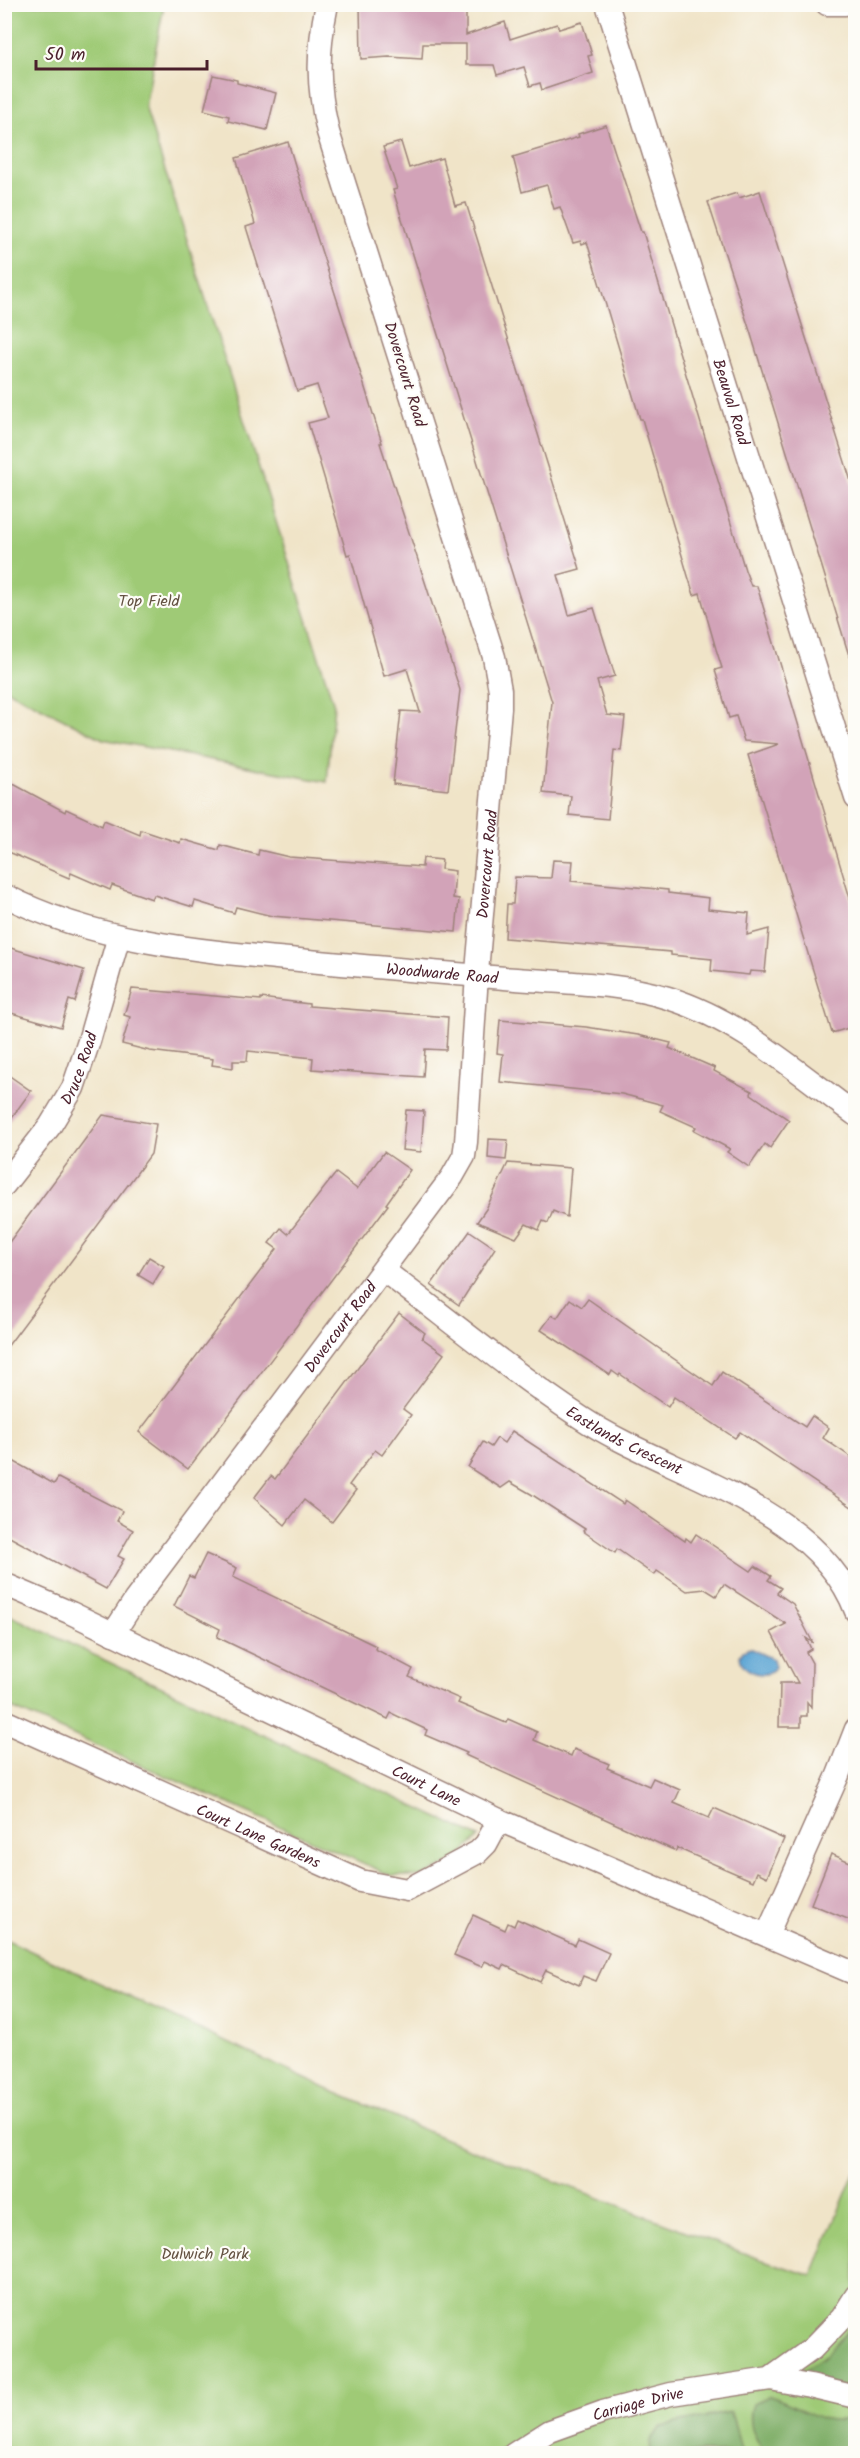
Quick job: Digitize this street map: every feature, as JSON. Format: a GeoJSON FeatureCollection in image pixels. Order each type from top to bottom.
{"type":"FeatureCollection","features":[{"type":"Feature","properties":{"kind":"street","name":"Dovercourt Road"},"geometry":{"type":"LineString","coordinates":[[113,1634],[135,1600],[383,1270],[464,1156],[500,708],[498,674],[328,132],[319,88],[318,69],[327,4]]}},
{"type":"Feature","properties":{"kind":"street","name":"Beauval Road"},"geometry":{"type":"LineString","coordinates":[[607,4],[854,787]]}},
{"type":"Feature","properties":{"kind":"street"},"geometry":{"type":"LineString","coordinates":[[827,4],[845,4]]}},
{"type":"Feature","properties":{"kind":"street","name":"Woodwarde Road"},"geometry":{"type":"LineString","coordinates":[[4,895],[55,917],[119,936],[227,954],[633,990],[670,998],[705,1013],[752,1039],[855,1115]]}},
{"type":"Feature","properties":{"kind":"street","name":"Druce Road"},"geometry":{"type":"LineString","coordinates":[[4,1185],[50,1126],[73,1088],[119,936]]}},
{"type":"Feature","properties":{"kind":"street","name":"Eastlands Crescent"},"geometry":{"type":"LineString","coordinates":[[383,1270],[582,1418],[628,1445],[750,1504],[791,1529],[821,1556],[835,1573],[855,1611]]}},
{"type":"Feature","properties":{"kind":"street","name":"Court Lane"},"geometry":{"type":"LineString","coordinates":[[4,1584],[71,1613],[499,1820],[855,1974]]}},
{"type":"Feature","properties":{"kind":"street","name":"Court Lane Gardens"},"geometry":{"type":"LineString","coordinates":[[4,1721],[360,1881],[407,1890],[478,1852],[486,1844],[499,1820]]}},
{"type":"Feature","properties":{"kind":"street"},"geometry":{"type":"LineString","coordinates":[[767,1935],[838,1775],[855,1729]]}},
{"type":"Feature","properties":{"kind":"street","name":"Carriage Drive"},"geometry":{"type":"LineString","coordinates":[[770,2379],[812,2349],[842,2318],[855,2296]]}},
{"type":"Feature","properties":{"kind":"street","name":"Carriage Drive"},"geometry":{"type":"LineString","coordinates":[[514,2454],[550,2431],[603,2412],[671,2394],[770,2379],[855,2397]]}},
{"type":"Feature","properties":{"kind":"green space","name":"Top Field"},"geometry":{"type":"Polygon","coordinates":[[[4,5],[164,5],[145,107],[334,705],[327,782],[103,739],[5,689],[4,5]]]}},
{"type":"Feature","properties":{"kind":"green space"},"geometry":{"type":"Polygon","coordinates":[[[5,1613],[479,1837],[456,1860],[423,1876],[392,1876],[5,1705],[5,1613]]]}},
{"type":"Feature","properties":{"kind":"green space","name":"Dulwich Park"},"geometry":{"type":"Polygon","coordinates":[[[5,1939],[325,2088],[455,2143],[754,2257],[812,2276],[855,2171],[855,2453],[5,2454],[5,1939]]]}},
{"type":"Feature","properties":{"kind":"green space"},"geometry":{"type":"Polygon","coordinates":[[[848,2331],[855,2355],[855,2390],[794,2377],[823,2358],[848,2331]]]}},
{"type":"Feature","properties":{"kind":"green space"},"geometry":{"type":"Polygon","coordinates":[[[769,2396],[822,2418],[844,2420],[855,2416],[855,2453],[764,2453],[755,2435],[750,2417],[753,2404],[769,2396]]]}},
{"type":"Feature","properties":{"kind":"green space"},"geometry":{"type":"Polygon","coordinates":[[[731,2412],[742,2453],[651,2453],[650,2440],[662,2426],[731,2412]]]}},
{"type":"Feature","properties":{"kind":"water"},"geometry":{"type":"Polygon","coordinates":[[[749,1648],[773,1659],[775,1667],[771,1672],[761,1674],[747,1669],[740,1656],[749,1648]]]}},
{"type":"Feature","properties":{"kind":"building"},"geometry":{"type":"Polygon","coordinates":[[[360,4],[466,4],[466,35],[505,22],[510,39],[557,24],[559,29],[582,22],[592,55],[588,56],[593,73],[542,90],[540,83],[530,86],[524,67],[497,75],[494,65],[466,65],[466,44],[423,44],[422,59],[389,57],[361,59],[360,4]]]}},
{"type":"Feature","properties":{"kind":"building"},"geometry":{"type":"Polygon","coordinates":[[[213,75],[276,93],[267,130],[228,121],[229,116],[204,110],[213,75]]]}},
{"type":"Feature","properties":{"kind":"building"},"geometry":{"type":"Polygon","coordinates":[[[606,125],[641,232],[643,232],[745,570],[751,586],[757,586],[855,915],[855,1026],[832,1033],[748,755],[779,744],[744,741],[736,716],[729,718],[715,670],[722,668],[700,593],[694,595],[587,242],[573,243],[560,207],[554,209],[547,185],[522,192],[513,157],[579,137],[578,134],[606,125]]]}},
{"type":"Feature","properties":{"kind":"building"},"geometry":{"type":"Polygon","coordinates":[[[288,142],[382,443],[380,443],[460,690],[448,790],[393,784],[401,711],[420,712],[407,669],[384,676],[350,554],[347,555],[308,423],[328,418],[317,385],[297,391],[246,227],[255,224],[236,158],[288,142]]]}},
{"type":"Feature","properties":{"kind":"building"},"geometry":{"type":"Polygon","coordinates":[[[401,142],[409,168],[442,158],[455,206],[466,203],[580,569],[558,575],[569,615],[594,608],[612,666],[615,676],[597,681],[607,715],[625,717],[621,751],[614,750],[608,819],[569,815],[571,796],[543,793],[552,702],[393,190],[397,189],[383,147],[401,142]]]}},
{"type":"Feature","properties":{"kind":"building"},"geometry":{"type":"Polygon","coordinates":[[[760,191],[855,494],[855,661],[851,662],[750,331],[708,202],[737,193],[739,198],[760,191]]]}},
{"type":"Feature","properties":{"kind":"building"},"geometry":{"type":"Polygon","coordinates":[[[4,779],[65,812],[66,809],[102,826],[104,820],[140,835],[141,830],[180,843],[181,839],[219,850],[220,845],[258,855],[259,850],[289,857],[422,867],[423,858],[442,860],[441,869],[455,871],[453,898],[459,899],[456,932],[272,916],[236,907],[234,913],[195,901],[193,907],[154,895],[152,899],[112,885],[110,890],[71,873],[69,878],[4,850],[4,779]]]}},
{"type":"Feature","properties":{"kind":"building"},"geometry":{"type":"Polygon","coordinates":[[[553,860],[573,861],[571,881],[668,890],[668,893],[709,898],[708,909],[749,913],[747,935],[769,929],[765,972],[750,971],[749,975],[711,971],[712,959],[671,955],[671,952],[505,938],[507,904],[513,904],[515,877],[551,878],[553,860]]]}},
{"type":"Feature","properties":{"kind":"building"},"geometry":{"type":"Polygon","coordinates":[[[4,946],[84,970],[75,1002],[69,1000],[61,1027],[4,1011],[4,946]]]}},
{"type":"Feature","properties":{"kind":"building"},"geometry":{"type":"Polygon","coordinates":[[[132,989],[261,1000],[261,998],[309,1004],[309,1006],[448,1017],[446,1050],[425,1049],[423,1077],[312,1069],[313,1058],[248,1051],[247,1061],[233,1061],[233,1068],[212,1065],[213,1059],[150,1051],[122,1044],[130,1017],[124,1015],[132,989]]]}},
{"type":"Feature","properties":{"kind":"building"},"geometry":{"type":"Polygon","coordinates":[[[500,1020],[586,1027],[671,1043],[669,1048],[715,1068],[714,1071],[752,1091],[751,1094],[789,1120],[770,1148],[765,1144],[749,1167],[727,1152],[730,1149],[694,1130],[696,1127],[660,1111],[663,1105],[622,1094],[500,1082],[503,1054],[497,1053],[500,1020]]]}},
{"type":"Feature","properties":{"kind":"building"},"geometry":{"type":"Polygon","coordinates":[[[4,1072],[31,1091],[4,1128],[4,1072]]]}},
{"type":"Feature","properties":{"kind":"building"},"geometry":{"type":"Polygon","coordinates":[[[406,1110],[424,1111],[421,1152],[402,1150],[406,1110]]]}},
{"type":"Feature","properties":{"kind":"building"},"geometry":{"type":"Polygon","coordinates":[[[103,1115],[156,1124],[151,1154],[4,1351],[4,1249],[103,1115]]]}},
{"type":"Feature","properties":{"kind":"building"},"geometry":{"type":"Polygon","coordinates":[[[489,1139],[508,1140],[506,1160],[488,1158],[489,1139]]]}},
{"type":"Feature","properties":{"kind":"building"},"geometry":{"type":"Polygon","coordinates":[[[384,1152],[410,1170],[386,1204],[388,1205],[188,1469],[139,1432],[277,1249],[269,1243],[281,1228],[288,1234],[336,1173],[357,1189],[384,1152]]]}},
{"type":"Feature","properties":{"kind":"building"},"geometry":{"type":"Polygon","coordinates":[[[508,1163],[571,1168],[567,1217],[553,1211],[548,1223],[543,1221],[539,1230],[526,1224],[516,1238],[477,1222],[486,1209],[508,1163]]]}},
{"type":"Feature","properties":{"kind":"building"},"geometry":{"type":"Polygon","coordinates":[[[470,1231],[495,1248],[459,1305],[431,1285],[470,1231]]]}},
{"type":"Feature","properties":{"kind":"building"},"geometry":{"type":"Polygon","coordinates":[[[149,1257],[164,1266],[153,1284],[138,1275],[149,1257]]]}},
{"type":"Feature","properties":{"kind":"building"},"geometry":{"type":"Polygon","coordinates":[[[570,1299],[582,1307],[588,1299],[713,1386],[722,1372],[805,1427],[812,1416],[829,1428],[823,1438],[855,1460],[855,1509],[740,1432],[735,1438],[674,1397],[668,1407],[620,1374],[619,1376],[612,1371],[610,1375],[541,1330],[552,1315],[557,1318],[570,1299]]]}},
{"type":"Feature","properties":{"kind":"building"},"geometry":{"type":"Polygon","coordinates":[[[399,1313],[425,1333],[422,1338],[444,1354],[403,1409],[411,1415],[382,1455],[375,1450],[349,1485],[356,1490],[332,1522],[304,1500],[285,1525],[254,1498],[271,1476],[275,1479],[399,1313]]]}},
{"type":"Feature","properties":{"kind":"building"},"geometry":{"type":"Polygon","coordinates":[[[512,1431],[623,1504],[625,1500],[685,1541],[686,1538],[691,1542],[696,1534],[751,1571],[755,1566],[771,1576],[768,1580],[781,1588],[777,1593],[793,1604],[813,1643],[806,1638],[811,1649],[806,1652],[812,1663],[811,1707],[807,1702],[807,1716],[801,1716],[801,1727],[779,1727],[780,1683],[798,1683],[771,1632],[786,1624],[724,1584],[716,1596],[705,1589],[687,1591],[657,1571],[654,1575],[617,1549],[615,1553],[583,1531],[585,1529],[531,1494],[510,1482],[501,1488],[468,1467],[483,1442],[491,1447],[497,1438],[504,1443],[512,1431]]]}},
{"type":"Feature","properties":{"kind":"building"},"geometry":{"type":"Polygon","coordinates":[[[4,1456],[54,1484],[58,1478],[122,1511],[117,1521],[133,1530],[118,1556],[124,1559],[106,1589],[4,1534],[4,1456]]]}},
{"type":"Feature","properties":{"kind":"building"},"geometry":{"type":"Polygon","coordinates":[[[206,1554],[237,1568],[233,1577],[376,1646],[375,1649],[413,1669],[409,1677],[460,1699],[458,1703],[506,1723],[508,1719],[537,1732],[534,1740],[571,1756],[574,1749],[609,1764],[607,1768],[649,1786],[653,1778],[680,1790],[674,1803],[709,1818],[714,1808],[784,1839],[767,1877],[757,1872],[753,1881],[677,1848],[676,1851],[465,1755],[467,1753],[425,1735],[427,1730],[391,1713],[388,1719],[217,1637],[220,1629],[174,1606],[189,1576],[194,1578],[206,1554]]]}},
{"type":"Feature","properties":{"kind":"building"},"geometry":{"type":"Polygon","coordinates":[[[831,1854],[855,1864],[855,1922],[811,1904],[831,1854]]]}},
{"type":"Feature","properties":{"kind":"building"},"geometry":{"type":"Polygon","coordinates":[[[473,1915],[505,1930],[508,1923],[514,1926],[517,1919],[575,1945],[578,1939],[609,1953],[596,1981],[583,1976],[579,1985],[546,1970],[540,1982],[504,1965],[502,1969],[485,1961],[482,1967],[454,1955],[473,1915]]]}}]}
